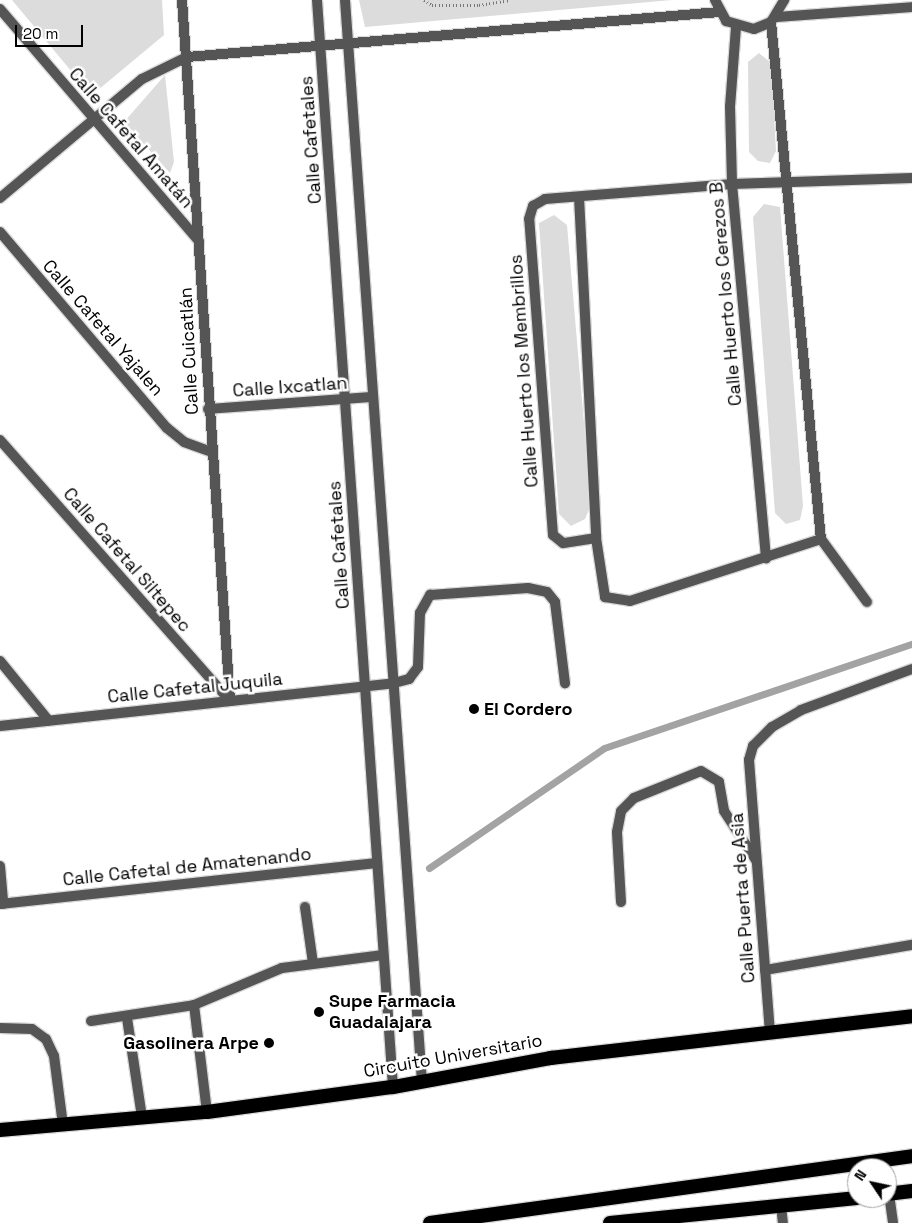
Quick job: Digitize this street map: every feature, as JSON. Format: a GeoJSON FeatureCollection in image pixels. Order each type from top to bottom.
{"type":"FeatureCollection","features":[{"type":"Feature","properties":{"kind":"highway","name":"Circuito Universitario"},"geometry":{"type":"LineString","coordinates":[[0,1130],[207,1112],[393,1087],[551,1058],[912,1016]]}},
{"type":"Feature","properties":{"kind":"highway"},"geometry":{"type":"LineString","coordinates":[[430,1223],[912,1156]]}},
{"type":"Feature","properties":{"kind":"highway"},"geometry":{"type":"LineString","coordinates":[[897,1193],[912,1191]]}},
{"type":"Feature","properties":{"kind":"highway"},"geometry":{"type":"LineString","coordinates":[[610,1223],[672,1219],[847,1199]]}},
{"type":"Feature","properties":{"kind":"street","name":"Calle Cuicatlán"},"geometry":{"type":"LineString","coordinates":[[182,0],[208,409],[230,701]]}},
{"type":"Feature","properties":{"kind":"street","name":"Calle Cafetales"},"geometry":{"type":"LineString","coordinates":[[318,0],[393,1087]]}},
{"type":"Feature","properties":{"kind":"street"},"geometry":{"type":"LineString","coordinates":[[345,0],[422,1082]]}},
{"type":"Feature","properties":{"kind":"street"},"geometry":{"type":"LineString","coordinates":[[715,0],[719,12],[736,27],[754,29],[774,19],[912,8]]}},
{"type":"Feature","properties":{"kind":"street"},"geometry":{"type":"LineString","coordinates":[[784,0],[774,19],[787,180],[822,539],[867,602]]}},
{"type":"Feature","properties":{"kind":"street","name":"Calle Cafetal Amatán"},"geometry":{"type":"LineString","coordinates":[[0,9],[198,241]]}},
{"type":"Feature","properties":{"kind":"street"},"geometry":{"type":"LineString","coordinates":[[0,198],[142,79],[187,57],[719,12]]}},
{"type":"Feature","properties":{"kind":"street","name":"Calle Huerto los Cerezos B"},"geometry":{"type":"LineString","coordinates":[[736,27],[730,106],[732,184],[766,558]]}},
{"type":"Feature","properties":{"kind":"street","name":"Calle Huerto los Membrillos"},"geometry":{"type":"LineString","coordinates":[[596,538],[563,543],[553,535],[529,219],[538,201],[787,180],[912,178]]}},
{"type":"Feature","properties":{"kind":"street"},"geometry":{"type":"LineString","coordinates":[[579,197],[596,538],[602,591],[620,602],[822,539]]}},
{"type":"Feature","properties":{"kind":"street","name":"Calle Cafetal Yajalen"},"geometry":{"type":"LineString","coordinates":[[0,232],[167,428],[184,442],[211,452]]}},
{"type":"Feature","properties":{"kind":"street","name":"Calle Ixcatlan"},"geometry":{"type":"LineString","coordinates":[[208,409],[373,397]]}},
{"type":"Feature","properties":{"kind":"street","name":"Calle Cafetal Siltepec"},"geometry":{"type":"LineString","coordinates":[[0,440],[230,701]]}},
{"type":"Feature","properties":{"kind":"street"},"geometry":{"type":"LineString","coordinates":[[394,683],[409,679],[418,667],[420,613],[430,596],[528,588],[547,592],[555,602],[565,683]]}},
{"type":"Feature","properties":{"kind":"street"},"geometry":{"type":"LineString","coordinates":[[0,661],[49,721]]}},
{"type":"Feature","properties":{"kind":"street","name":"Calle Puerta de Asia"},"geometry":{"type":"LineString","coordinates":[[770,1033],[749,760],[761,736],[785,718],[912,669]]}},
{"type":"Feature","properties":{"kind":"street","name":"Calle Cafetal Juquila"},"geometry":{"type":"LineString","coordinates":[[0,726],[394,683]]}},
{"type":"Feature","properties":{"kind":"street"},"geometry":{"type":"LineString","coordinates":[[621,902],[617,832],[621,811],[634,798],[701,771],[719,782],[724,811],[756,860]]}},
{"type":"Feature","properties":{"kind":"street","name":"Calle Cafetal de Amatenando"},"geometry":{"type":"LineString","coordinates":[[2,904],[377,863]]}},
{"type":"Feature","properties":{"kind":"street"},"geometry":{"type":"LineString","coordinates":[[0,866],[2,904]]}},
{"type":"Feature","properties":{"kind":"street"},"geometry":{"type":"LineString","coordinates":[[305,907],[313,963]]}},
{"type":"Feature","properties":{"kind":"street"},"geometry":{"type":"LineString","coordinates":[[765,970],[912,945]]}},
{"type":"Feature","properties":{"kind":"street"},"geometry":{"type":"LineString","coordinates":[[91,1021],[127,1018],[194,1005],[263,974],[313,963],[383,955]]}},
{"type":"Feature","properties":{"kind":"street"},"geometry":{"type":"LineString","coordinates":[[194,1005],[207,1112]]}},
{"type":"Feature","properties":{"kind":"street"},"geometry":{"type":"LineString","coordinates":[[127,1018],[142,1117]]}},
{"type":"Feature","properties":{"kind":"street"},"geometry":{"type":"LineString","coordinates":[[0,1028],[32,1029],[46,1039],[54,1056],[63,1125]]}},
{"type":"Feature","properties":{"kind":"street"},"geometry":{"type":"LineString","coordinates":[[781,1205],[783,1223]]}},
{"type":"Feature","properties":{"kind":"street"},"geometry":{"type":"LineString","coordinates":[[890,1208],[893,1223]]}},
{"type":"Feature","properties":{"kind":"path"},"geometry":{"type":"LineString","coordinates":[[424,0],[432,5],[510,0]]}},
{"type":"Feature","properties":{"kind":"shaded area"},"geometry":{"type":"Polygon","coordinates":[[[12,0],[162,0],[164,35],[98,90],[87,90],[12,0]]]}},
{"type":"Feature","properties":{"kind":"shaded area"},"geometry":{"type":"Polygon","coordinates":[[[359,0],[672,0],[365,27],[359,0]]]}},
{"type":"Feature","properties":{"kind":"shaded area"},"geometry":{"type":"Polygon","coordinates":[[[759,53],[771,63],[776,151],[770,163],[758,161],[749,152],[748,62],[759,53]]]}},
{"type":"Feature","properties":{"kind":"shaded area"},"geometry":{"type":"Polygon","coordinates":[[[165,75],[174,162],[170,173],[124,122],[165,75]]]}},
{"type":"Feature","properties":{"kind":"shaded area"},"geometry":{"type":"Polygon","coordinates":[[[764,204],[780,207],[803,506],[800,520],[786,524],[775,513],[753,217],[764,204]]]}},
{"type":"Feature","properties":{"kind":"shaded area"},"geometry":{"type":"Polygon","coordinates":[[[554,215],[567,225],[591,505],[585,519],[571,526],[559,514],[539,223],[554,215]]]}},
{"type":"Feature","properties":{"kind":"waterway"},"geometry":{"type":"LineString","coordinates":[[429,868],[604,748],[912,644]]}},
{"type":"Feature","properties":{"kind":"place","name":"El Cordero"},"geometry":{"type":"Point","coordinates":[474,709]}},
{"type":"Feature","properties":{"kind":"place","name":"Supe Farmacia Guadalajara"},"geometry":{"type":"Point","coordinates":[319,1012]}},
{"type":"Feature","properties":{"kind":"place","name":"Gasolinera Arpe"},"geometry":{"type":"Point","coordinates":[269,1043]}}]}
